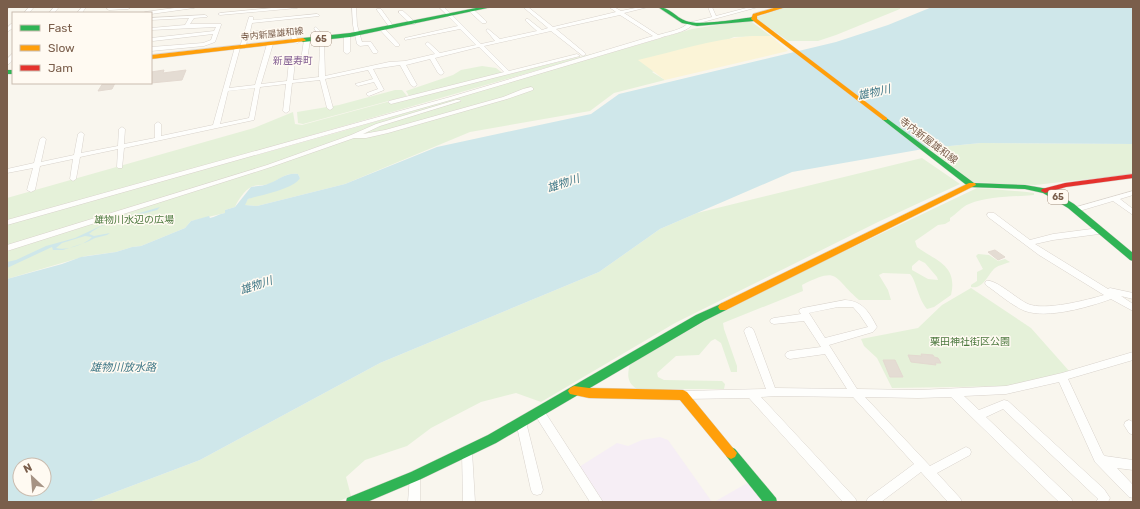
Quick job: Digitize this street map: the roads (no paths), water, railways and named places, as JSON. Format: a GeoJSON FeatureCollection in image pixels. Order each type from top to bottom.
{"type":"FeatureCollection","features":[{"type":"Feature","properties":{"kind":"main road","name":"寺内新屋雄和線"},"geometry":{"type":"LineString","coordinates":[[152,57],[177,50],[240,48],[347,36],[471,9],[489,7]]}},
{"type":"Feature","properties":{"kind":"main road"},"geometry":{"type":"LineString","coordinates":[[661,7],[690,24],[754,19],[755,16],[783,7]]}},
{"type":"Feature","properties":{"kind":"main road","name":"寺内新屋雄和線"},"geometry":{"type":"LineString","coordinates":[[754,19],[968,183]]}},
{"type":"Feature","properties":{"kind":"main road"},"geometry":{"type":"LineString","coordinates":[[1045,191],[1065,185],[1133,176]]}},
{"type":"Feature","properties":{"kind":"main road"},"geometry":{"type":"LineString","coordinates":[[352,502],[415,476],[467,451],[539,412],[700,318],[968,183]]}},
{"type":"Feature","properties":{"kind":"main road","name":"65"},"geometry":{"type":"LineString","coordinates":[[968,183],[1025,187],[1045,191],[1061,199],[1076,210],[1099,231],[1133,258]]}},
{"type":"Feature","properties":{"kind":"main road"},"geometry":{"type":"LineString","coordinates":[[574,391],[589,393],[683,394],[772,502]]}},
{"type":"Feature","properties":{"kind":"street"},"geometry":{"type":"LineString","coordinates":[[110,7],[110,9],[128,9]]}},
{"type":"Feature","properties":{"kind":"street"},"geometry":{"type":"LineString","coordinates":[[145,12],[159,9],[194,7]]}},
{"type":"Feature","properties":{"kind":"street"},"geometry":{"type":"LineString","coordinates":[[220,14],[253,9],[297,7]]}},
{"type":"Feature","properties":{"kind":"street"},"geometry":{"type":"LineString","coordinates":[[354,7],[355,25],[360,44],[369,43],[375,52]]}},
{"type":"Feature","properties":{"kind":"street"},"geometry":{"type":"LineString","coordinates":[[441,7],[507,72]]}},
{"type":"Feature","properties":{"kind":"street"},"geometry":{"type":"LineString","coordinates":[[525,7],[583,54]]}},
{"type":"Feature","properties":{"kind":"street"},"geometry":{"type":"LineString","coordinates":[[611,7],[656,36]]}},
{"type":"Feature","properties":{"kind":"street"},"geometry":{"type":"LineString","coordinates":[[225,90],[322,78],[370,68],[432,58],[646,7]]}},
{"type":"Feature","properties":{"kind":"street"},"geometry":{"type":"LineString","coordinates":[[710,7],[715,18]]}},
{"type":"Feature","properties":{"kind":"street"},"geometry":{"type":"LineString","coordinates":[[391,102],[656,36],[686,28],[690,26],[690,24],[756,7]]}},
{"type":"Feature","properties":{"kind":"street"},"geometry":{"type":"LineString","coordinates":[[216,126],[225,90],[246,34],[253,9]]}},
{"type":"Feature","properties":{"kind":"street"},"geometry":{"type":"LineString","coordinates":[[471,9],[484,22]]}},
{"type":"Feature","properties":{"kind":"street"},"geometry":{"type":"LineString","coordinates":[[379,10],[392,27]]}},
{"type":"Feature","properties":{"kind":"street"},"geometry":{"type":"LineString","coordinates":[[401,12],[412,23]]}},
{"type":"Feature","properties":{"kind":"street"},"geometry":{"type":"LineString","coordinates":[[250,22],[317,15]]}},
{"type":"Feature","properties":{"kind":"street"},"geometry":{"type":"LineString","coordinates":[[152,20],[205,16]]}},
{"type":"Feature","properties":{"kind":"street"},"geometry":{"type":"LineString","coordinates":[[188,26],[192,17]]}},
{"type":"Feature","properties":{"kind":"street"},"geometry":{"type":"LineString","coordinates":[[528,20],[541,32]]}},
{"type":"Feature","properties":{"kind":"street"},"geometry":{"type":"LineString","coordinates":[[152,29],[219,25],[213,41],[177,50],[152,48]]}},
{"type":"Feature","properties":{"kind":"street"},"geometry":{"type":"LineString","coordinates":[[407,39],[461,27]]}},
{"type":"Feature","properties":{"kind":"street"},"geometry":{"type":"LineString","coordinates":[[290,28],[296,42]]}},
{"type":"Feature","properties":{"kind":"street"},"geometry":{"type":"LineString","coordinates":[[316,28],[321,32],[323,39],[322,78],[330,108]]}},
{"type":"Feature","properties":{"kind":"street"},"geometry":{"type":"LineString","coordinates":[[382,29],[397,45]]}},
{"type":"Feature","properties":{"kind":"street"},"geometry":{"type":"LineString","coordinates":[[488,30],[499,42]]}},
{"type":"Feature","properties":{"kind":"street"},"geometry":{"type":"LineString","coordinates":[[152,41],[216,32]]}},
{"type":"Feature","properties":{"kind":"street"},"geometry":{"type":"LineString","coordinates":[[246,34],[265,32]]}},
{"type":"Feature","properties":{"kind":"street"},"geometry":{"type":"LineString","coordinates":[[347,36],[347,52]]}},
{"type":"Feature","properties":{"kind":"street"},"geometry":{"type":"LineString","coordinates":[[7,223],[506,82],[656,36]]}},
{"type":"Feature","properties":{"kind":"street"},"geometry":{"type":"LineString","coordinates":[[304,60],[307,40]]}},
{"type":"Feature","properties":{"kind":"street"},"geometry":{"type":"LineString","coordinates":[[7,171],[252,119],[258,85],[270,44]]}},
{"type":"Feature","properties":{"kind":"street"},"geometry":{"type":"LineString","coordinates":[[428,44],[439,56]]}},
{"type":"Feature","properties":{"kind":"street"},"geometry":{"type":"LineString","coordinates":[[432,58],[441,73]]}},
{"type":"Feature","properties":{"kind":"street"},"geometry":{"type":"LineString","coordinates":[[286,111],[292,61]]}},
{"type":"Feature","properties":{"kind":"street"},"geometry":{"type":"LineString","coordinates":[[402,63],[414,84]]}},
{"type":"Feature","properties":{"kind":"street"},"geometry":{"type":"LineString","coordinates":[[369,94],[381,90],[370,68]]}},
{"type":"Feature","properties":{"kind":"street"},"geometry":{"type":"LineString","coordinates":[[358,84],[376,80]]}},
{"type":"Feature","properties":{"kind":"street"},"geometry":{"type":"LineString","coordinates":[[7,248],[246,173],[353,136],[378,125],[449,105],[506,82]]}},
{"type":"Feature","properties":{"kind":"street"},"geometry":{"type":"LineString","coordinates":[[353,136],[366,136],[386,132],[505,98],[531,89]]}},
{"type":"Feature","properties":{"kind":"street"},"geometry":{"type":"LineString","coordinates":[[158,124],[158,139]]}},
{"type":"Feature","properties":{"kind":"street"},"geometry":{"type":"LineString","coordinates":[[120,167],[122,129]]}},
{"type":"Feature","properties":{"kind":"street"},"geometry":{"type":"LineString","coordinates":[[73,179],[81,134]]}},
{"type":"Feature","properties":{"kind":"street"},"geometry":{"type":"LineString","coordinates":[[31,190],[43,139]]}},
{"type":"Feature","properties":{"kind":"street"},"geometry":{"type":"LineString","coordinates":[[1076,210],[1133,193]]}},
{"type":"Feature","properties":{"kind":"street"},"geometry":{"type":"LineString","coordinates":[[1113,198],[1133,212]]}},
{"type":"Feature","properties":{"kind":"street"},"geometry":{"type":"LineString","coordinates":[[990,215],[1028,243],[1133,308]]}},
{"type":"Feature","properties":{"kind":"street"},"geometry":{"type":"LineString","coordinates":[[1028,243],[1053,237],[1099,231]]}},
{"type":"Feature","properties":{"kind":"street"},"geometry":{"type":"LineString","coordinates":[[989,283],[1028,308],[1037,309],[1070,307],[1090,303],[1109,292],[1133,296]]}},
{"type":"Feature","properties":{"kind":"street"},"geometry":{"type":"LineString","coordinates":[[790,355],[825,346],[873,328],[859,308],[851,303],[803,311],[807,317],[825,346],[854,392],[956,502]]}},
{"type":"Feature","properties":{"kind":"street"},"geometry":{"type":"LineString","coordinates":[[774,321],[807,317]]}},
{"type":"Feature","properties":{"kind":"street"},"geometry":{"type":"LineString","coordinates":[[749,331],[772,392]]}},
{"type":"Feature","properties":{"kind":"street"},"geometry":{"type":"LineString","coordinates":[[683,394],[751,394],[772,392],[954,393],[1006,390],[1062,377],[1133,356]]}},
{"type":"Feature","properties":{"kind":"street"},"geometry":{"type":"LineString","coordinates":[[1062,377],[1099,458],[1133,493]]}},
{"type":"Feature","properties":{"kind":"street"},"geometry":{"type":"LineString","coordinates":[[954,393],[1067,502]]}},
{"type":"Feature","properties":{"kind":"street"},"geometry":{"type":"LineString","coordinates":[[751,394],[851,502]]}},
{"type":"Feature","properties":{"kind":"street"},"geometry":{"type":"LineString","coordinates":[[977,416],[1004,404],[1100,493],[1104,498],[1102,502]]}},
{"type":"Feature","properties":{"kind":"street"},"geometry":{"type":"LineString","coordinates":[[539,412],[596,502]]}},
{"type":"Feature","properties":{"kind":"street"},"geometry":{"type":"LineString","coordinates":[[521,422],[537,490]]}},
{"type":"Feature","properties":{"kind":"street"},"geometry":{"type":"LineString","coordinates":[[467,451],[469,502]]}},
{"type":"Feature","properties":{"kind":"street"},"geometry":{"type":"LineString","coordinates":[[872,502],[926,468],[966,452]]}},
{"type":"Feature","properties":{"kind":"street"},"geometry":{"type":"LineString","coordinates":[[1103,461],[1133,465]]}},
{"type":"Feature","properties":{"kind":"street"},"geometry":{"type":"LineString","coordinates":[[414,502],[415,476]]}},
{"type":"Feature","properties":{"kind":"water","name":"雄物川放水路"},"geometry":{"type":"Polygon","coordinates":[[[932,7],[1133,7],[1133,144],[981,143],[929,148],[792,172],[660,229],[599,272],[380,363],[200,460],[89,502],[7,502],[7,279],[62,264],[81,257],[116,252],[141,246],[185,228],[191,221],[209,216],[210,218],[225,213],[225,210],[235,207],[251,187],[266,185],[287,175],[298,174],[300,178],[297,182],[284,188],[248,199],[245,205],[257,206],[345,184],[437,147],[591,114],[619,94],[836,42],[888,25],[932,7]]]}},
{"type":"Feature","properties":{"kind":"water"},"geometry":{"type":"Polygon","coordinates":[[[160,207],[157,210],[104,225],[89,234],[94,236],[110,233],[107,235],[83,243],[92,237],[85,236],[62,243],[56,248],[69,248],[63,250],[53,250],[52,247],[7,268],[7,262],[16,260],[46,246],[75,238],[109,222],[160,207]]]}},
{"type":"Feature","properties":{"kind":"district","name":"新屋寿町"},"geometry":{"type":"Point","coordinates":[293,60]}},
{"type":"Feature","properties":{"kind":"water label","name":"雄物川"},"geometry":{"type":"Point","coordinates":[874,92]}},
{"type":"Feature","properties":{"kind":"water label","name":"雄物川"},"geometry":{"type":"Point","coordinates":[563,183]}},
{"type":"Feature","properties":{"kind":"water label","name":"雄物川"},"geometry":{"type":"Point","coordinates":[256,285]}},
{"type":"Feature","properties":{"kind":"park label","name":"雄物川水辺の広場"},"geometry":{"type":"Point","coordinates":[134,219]}},
{"type":"Feature","properties":{"kind":"park label","name":"栗田神社街区公園"},"geometry":{"type":"Point","coordinates":[970,341]}}]}
